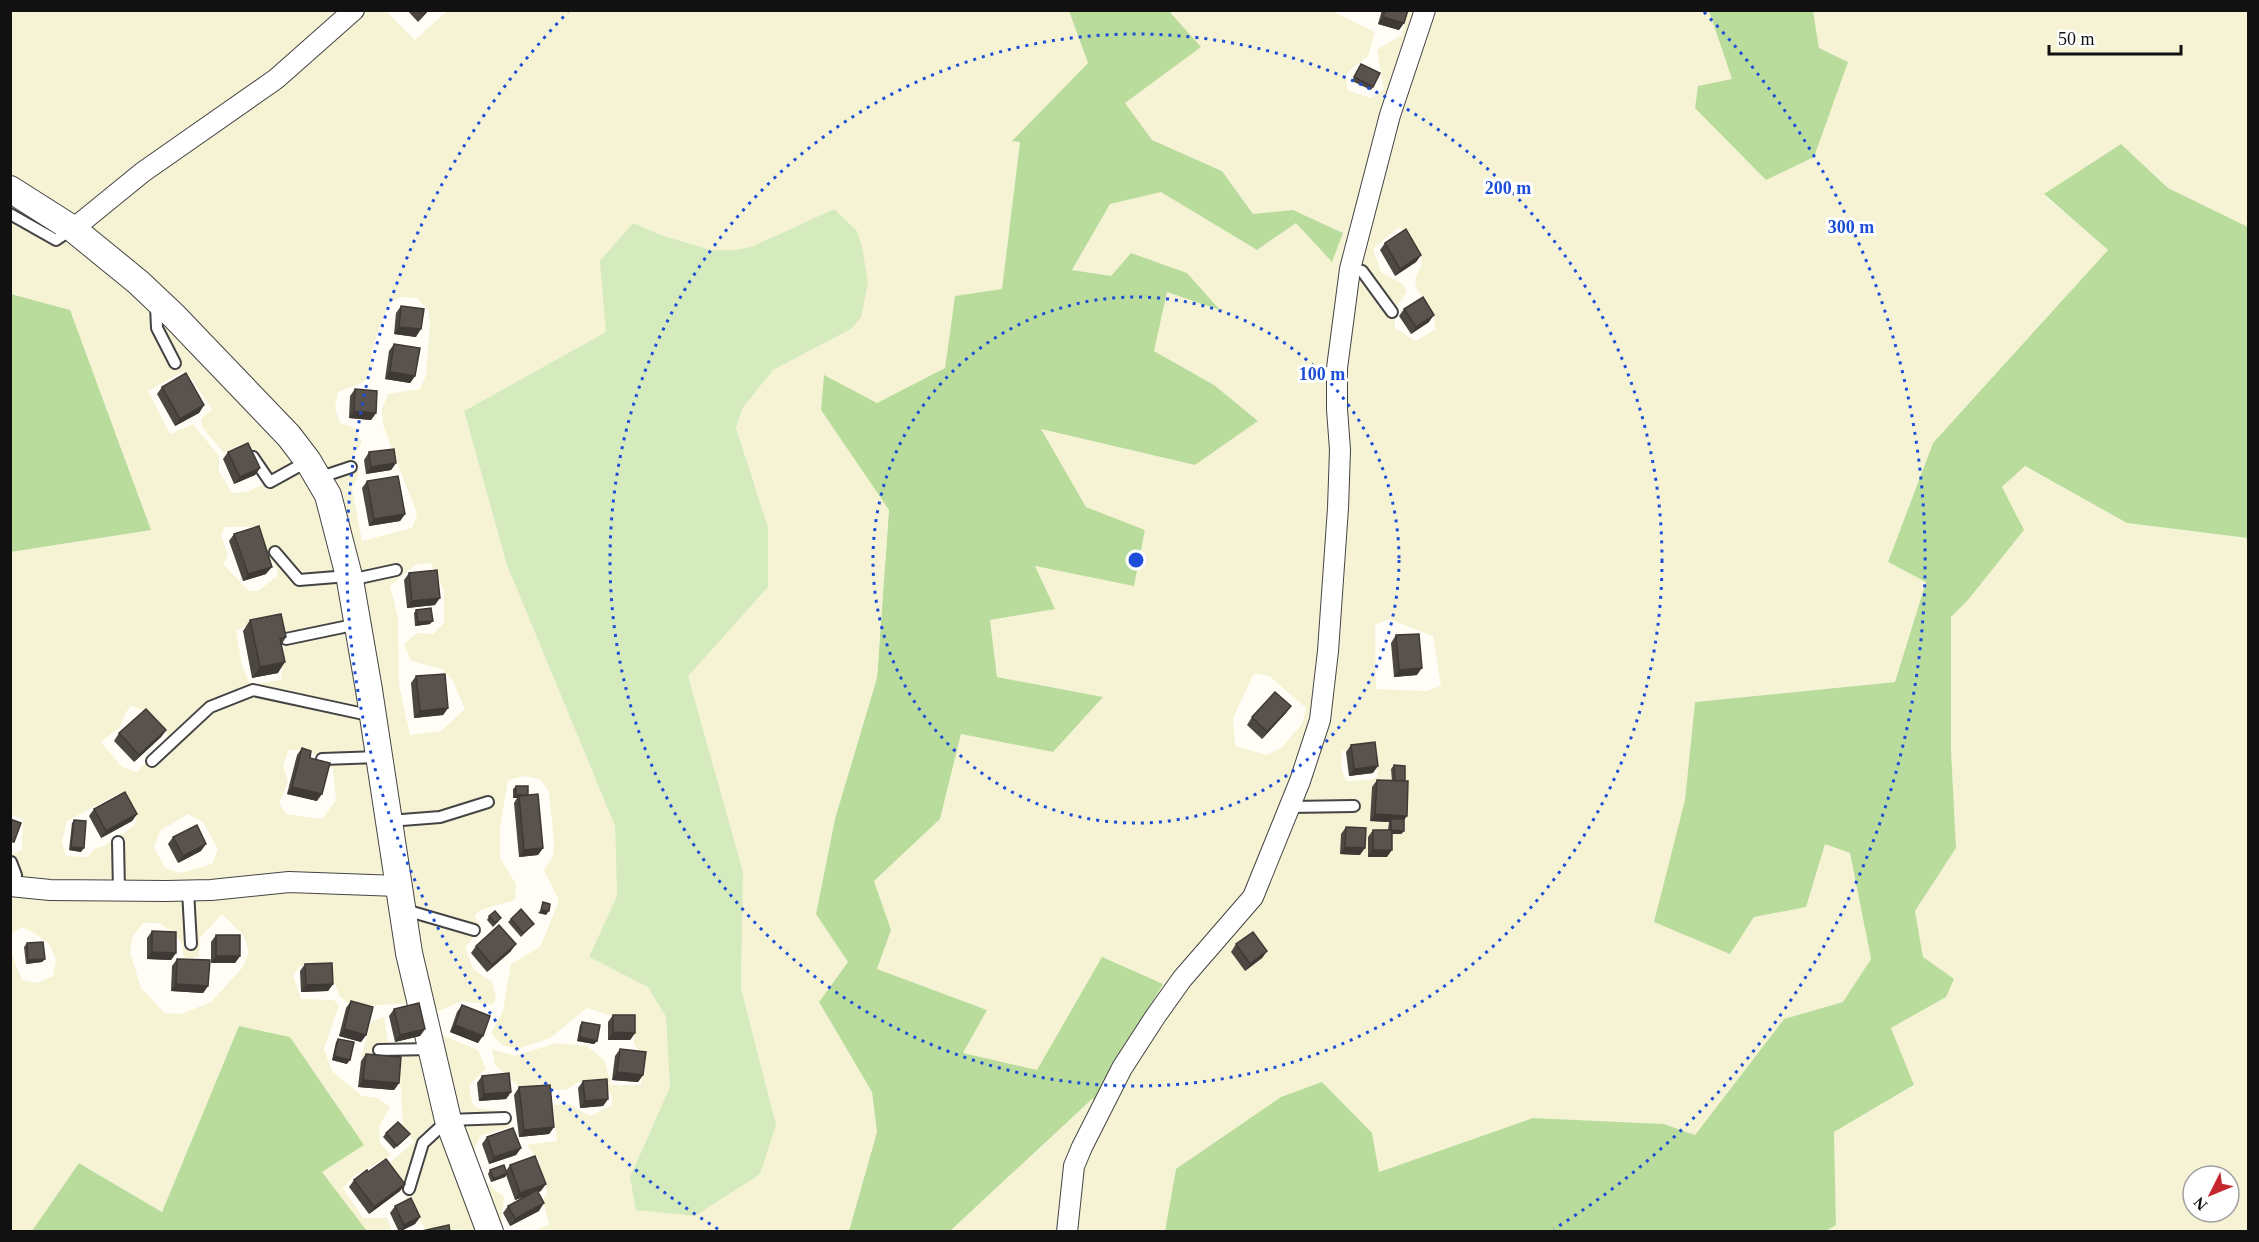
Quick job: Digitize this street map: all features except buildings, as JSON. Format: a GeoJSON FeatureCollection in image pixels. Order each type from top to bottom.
{"type":"FeatureCollection","features":[{"type":"Feature","properties":{"kind":"street"},"geometry":{"type":"LineString","coordinates":[[73,229],[143,172],[276,79],[354,10]]}},
{"type":"Feature","properties":{"kind":"street"},"geometry":{"type":"LineString","coordinates":[[1067,1232],[1074,1166],[1122,1068],[1182,979],[1252,897],[1290,807],[1320,720],[1328,651],[1340,450],[1337,368],[1350,269],[1390,115],[1425,10]]}},
{"type":"Feature","properties":{"kind":"street"},"geometry":{"type":"LineString","coordinates":[[10,189],[73,229],[156,299],[233,375],[289,436],[328,495],[350,578],[409,953],[448,1120],[490,1232]]}},
{"type":"Feature","properties":{"kind":"street"},"geometry":{"type":"LineString","coordinates":[[10,886],[119,891],[188,891],[289,882],[400,897]]}},
{"type":"Feature","properties":{"kind":"lane"},"geometry":{"type":"LineString","coordinates":[[10,214],[56,240],[73,229]]}},
{"type":"Feature","properties":{"kind":"lane"},"geometry":{"type":"LineString","coordinates":[[1350,269],[1362,271],[1392,312]]}},
{"type":"Feature","properties":{"kind":"lane"},"geometry":{"type":"LineString","coordinates":[[156,299],[157,328],[175,363]]}},
{"type":"Feature","properties":{"kind":"lane"},"geometry":{"type":"LineString","coordinates":[[251,454],[270,483],[313,470],[351,468]]}},
{"type":"Feature","properties":{"kind":"lane"},"geometry":{"type":"LineString","coordinates":[[275,552],[299,580],[350,578],[396,570]]}},
{"type":"Feature","properties":{"kind":"lane"},"geometry":{"type":"LineString","coordinates":[[286,639],[358,624]]}},
{"type":"Feature","properties":{"kind":"lane"},"geometry":{"type":"LineString","coordinates":[[152,761],[210,707],[253,690],[373,716]]}},
{"type":"Feature","properties":{"kind":"lane"},"geometry":{"type":"LineString","coordinates":[[322,759],[379,757]]}},
{"type":"Feature","properties":{"kind":"lane"},"geometry":{"type":"LineString","coordinates":[[388,821],[440,817],[488,802]]}},
{"type":"Feature","properties":{"kind":"lane"},"geometry":{"type":"LineString","coordinates":[[1290,807],[1354,806]]}},
{"type":"Feature","properties":{"kind":"lane"},"geometry":{"type":"LineString","coordinates":[[118,842],[119,891]]}},
{"type":"Feature","properties":{"kind":"lane"},"geometry":{"type":"LineString","coordinates":[[10,862],[16,875],[10,880]]}},
{"type":"Feature","properties":{"kind":"lane"},"geometry":{"type":"LineString","coordinates":[[188,891],[191,944]]}},
{"type":"Feature","properties":{"kind":"lane"},"geometry":{"type":"LineString","coordinates":[[400,897],[474,930]]}},
{"type":"Feature","properties":{"kind":"lane"},"geometry":{"type":"LineString","coordinates":[[379,1050],[432,1049]]}},
{"type":"Feature","properties":{"kind":"lane"},"geometry":{"type":"LineString","coordinates":[[409,1189],[423,1143],[448,1120],[505,1118]]}},
{"type":"Feature","properties":{"kind":"shaded area"},"geometry":{"type":"Polygon","coordinates":[[[448,10],[1069,11],[1088,63],[1013,141],[1020,142],[1002,290],[955,296],[945,368],[877,403],[824,376],[821,410],[889,510],[877,678],[835,819],[816,914],[848,962],[819,1002],[872,1092],[877,1132],[849,1231],[534,1231],[549,1224],[543,1200],[547,1192],[538,1159],[527,1145],[557,1141],[553,1105],[569,1104],[590,1116],[612,1105],[612,1097],[604,1082],[579,1082],[565,1090],[520,1087],[495,1065],[492,1049],[515,1056],[556,1043],[587,1046],[605,1061],[611,1085],[641,1085],[643,1058],[634,1044],[634,1023],[587,1008],[550,1038],[518,1049],[502,1045],[491,1033],[503,1011],[511,964],[540,947],[559,901],[544,870],[553,856],[554,841],[549,792],[540,779],[524,776],[508,780],[500,827],[500,858],[516,884],[515,900],[480,910],[475,916],[481,930],[465,947],[473,969],[492,982],[496,998],[493,1005],[462,1001],[439,1011],[425,1003],[353,1006],[340,997],[328,967],[300,966],[293,976],[301,999],[334,1000],[339,1005],[324,1049],[332,1071],[362,1096],[378,1098],[390,1107],[379,1127],[380,1143],[391,1155],[354,1176],[343,1188],[363,1218],[387,1218],[392,1231],[367,1231],[322,1172],[364,1145],[290,1037],[239,1026],[162,1212],[80,1163],[32,1231],[11,1231],[11,952],[22,980],[37,983],[53,976],[56,960],[50,945],[22,927],[13,932],[11,944],[11,855],[22,850],[23,819],[10,814],[11,552],[151,530],[70,310],[11,294],[11,11],[386,11],[415,40],[448,10]],[[834,209],[751,247],[711,250],[661,235],[633,223],[606,332],[464,411],[507,565],[615,826],[617,896],[589,957],[648,987],[666,1017],[670,1087],[630,1177],[776,1125],[741,988],[743,872],[687,676],[768,587],[768,527],[736,428],[742,409],[773,370],[851,329],[834,209]],[[401,297],[388,305],[371,352],[372,368],[364,382],[338,392],[335,408],[340,423],[355,428],[362,443],[353,456],[359,475],[352,488],[362,541],[412,528],[417,514],[383,425],[382,409],[388,394],[420,389],[426,375],[430,324],[428,310],[417,298],[401,297]],[[182,372],[148,391],[170,434],[193,424],[219,456],[219,471],[232,493],[248,492],[263,484],[259,468],[241,444],[224,453],[202,427],[201,419],[212,409],[188,374],[182,372]],[[225,527],[221,534],[228,555],[223,564],[249,591],[258,591],[277,576],[277,568],[264,550],[259,527],[225,527]],[[431,563],[415,565],[390,586],[398,617],[399,685],[410,735],[441,731],[465,709],[453,681],[442,669],[411,661],[404,644],[417,633],[433,634],[444,623],[444,590],[431,563]],[[275,620],[254,622],[236,631],[242,665],[249,682],[256,684],[281,680],[282,669],[276,662],[284,646],[275,620]],[[131,706],[120,727],[101,742],[122,767],[137,772],[165,743],[168,735],[147,711],[131,706]],[[289,750],[283,765],[288,782],[279,803],[286,814],[322,819],[336,800],[333,769],[320,764],[312,750],[289,750]],[[118,794],[67,821],[62,841],[66,856],[87,857],[96,848],[104,846],[134,826],[137,819],[126,798],[118,794]],[[188,814],[160,831],[154,847],[165,868],[181,873],[212,864],[218,849],[203,822],[188,814]],[[222,914],[200,938],[199,956],[184,960],[182,944],[172,931],[159,923],[143,923],[133,936],[130,952],[141,988],[165,1013],[181,1014],[211,1002],[243,967],[249,952],[244,936],[222,914]]]}},
{"type":"Feature","properties":{"kind":"shaded area"},"geometry":{"type":"Polygon","coordinates":[[[1169,11],[1332,11],[1375,32],[1368,56],[1346,74],[1347,90],[1371,98],[1384,89],[1377,50],[1403,34],[1405,11],[1709,11],[1732,79],[1848,62],[1819,48],[1813,11],[2248,11],[2248,227],[2168,188],[2122,145],[2044,195],[2108,250],[1933,443],[1888,562],[1926,582],[1895,682],[1695,702],[1685,800],[1730,954],[1754,917],[1806,907],[1825,843],[1850,853],[1871,959],[1843,1003],[1784,1019],[1695,1135],[1664,1124],[1533,1118],[1379,1172],[1372,1133],[1176,1169],[1165,1231],[950,1231],[1092,1099],[1102,957],[1037,1071],[963,1053],[987,1010],[877,969],[891,930],[874,881],[940,819],[961,734],[1053,752],[1102,697],[997,677],[989,620],[1034,566],[1134,585],[1145,531],[1086,507],[1040,429],[1195,465],[1258,421],[1214,385],[1154,351],[1167,292],[1219,309],[1187,273],[1111,276],[1072,270],[1110,204],[1161,191],[1257,250],[1296,223],[1331,261],[1343,233],[1293,210],[1253,214],[1222,171],[1152,140],[1124,103],[1201,47],[1169,11]],[[1398,228],[1373,249],[1381,272],[1403,284],[1407,291],[1395,310],[1395,328],[1415,341],[1436,329],[1433,314],[1416,287],[1415,279],[1422,264],[1418,249],[1405,230],[1398,228]],[[1389,619],[1375,625],[1376,689],[1426,691],[1441,686],[1433,636],[1389,619]],[[1254,673],[1233,718],[1235,746],[1267,755],[1282,747],[1302,724],[1306,708],[1269,676],[1254,673]],[[1356,746],[1342,751],[1341,767],[1346,781],[1371,780],[1378,776],[1372,746],[1356,746]]]}},
{"type":"Feature","properties":{"kind":"shaded area"},"geometry":{"type":"Polygon","coordinates":[[[2024,466],[2127,523],[2248,538],[2248,1231],[1824,1232],[1836,1225],[1834,1132],[1914,1086],[1891,1028],[1946,997],[1923,957],[1915,911],[1956,848],[1951,749],[1951,617],[1968,600],[2024,530],[2002,488],[2024,466]]]}},
{"type":"Feature","properties":{"kind":"shaded area"},"geometry":{"type":"Polygon","coordinates":[[[384,1017],[388,1042],[398,1046],[416,1045],[425,1035],[441,1035],[478,1050],[486,1069],[469,1085],[472,1102],[476,1108],[507,1112],[510,1127],[480,1136],[474,1150],[484,1181],[504,1197],[501,1227],[505,1231],[425,1229],[387,1165],[414,1142],[403,1126],[399,1060],[361,1057],[371,1022],[384,1017]]]}},
{"type":"Feature","properties":{"kind":"green space"},"geometry":{"type":"Polygon","coordinates":[[[1069,11],[1169,11],[1201,47],[1125,103],[1152,140],[1222,171],[1253,214],[1293,210],[1343,233],[1332,262],[1296,223],[1257,250],[1161,192],[1110,204],[1072,270],[1111,276],[1131,253],[1187,273],[1220,310],[1167,292],[1154,351],[1214,385],[1258,421],[1195,465],[1041,429],[1086,507],[1145,530],[1134,586],[1035,566],[1055,609],[990,620],[997,677],[1103,697],[1053,752],[961,734],[940,819],[874,881],[891,930],[877,969],[987,1010],[963,1053],[1037,1070],[1102,957],[1163,984],[1098,1100],[1092,1099],[950,1231],[849,1231],[877,1132],[872,1092],[819,1002],[848,962],[816,914],[835,819],[877,678],[889,510],[821,410],[824,375],[877,403],[945,368],[955,296],[1002,289],[1020,142],[1012,141],[1088,63],[1069,11]]]}},
{"type":"Feature","properties":{"kind":"green space"},"geometry":{"type":"Polygon","coordinates":[[[1709,11],[1813,11],[1819,48],[1848,62],[1814,157],[1766,180],[1695,108],[1698,86],[1732,79],[1709,11]]]}},
{"type":"Feature","properties":{"kind":"green space"},"geometry":{"type":"Polygon","coordinates":[[[2121,144],[2168,188],[2248,227],[2248,538],[2127,523],[2025,466],[2002,487],[2024,530],[1968,600],[1951,617],[1951,749],[1956,848],[1915,911],[1923,957],[1954,979],[1946,997],[1891,1028],[1914,1085],[1834,1132],[1836,1225],[1824,1232],[1165,1231],[1176,1169],[1281,1097],[1322,1082],[1372,1133],[1379,1172],[1533,1118],[1664,1124],[1695,1135],[1784,1019],[1843,1002],[1871,959],[1850,853],[1825,844],[1806,907],[1754,917],[1730,954],[1654,922],[1685,800],[1695,702],[1895,682],[1926,582],[1888,562],[1933,443],[2108,250],[2044,194],[2121,144]]]}},
{"type":"Feature","properties":{"kind":"green space"},"geometry":{"type":"Polygon","coordinates":[[[834,209],[857,231],[862,247],[868,283],[861,317],[851,329],[773,370],[742,409],[736,428],[768,527],[768,587],[688,676],[743,872],[741,988],[776,1125],[760,1174],[695,1216],[636,1210],[630,1177],[670,1087],[666,1017],[648,987],[589,957],[617,896],[615,826],[507,565],[464,411],[606,332],[600,261],[633,223],[661,235],[711,250],[733,250],[751,247],[834,209]]]}},
{"type":"Feature","properties":{"kind":"green space"},"geometry":{"type":"Polygon","coordinates":[[[11,294],[70,310],[151,530],[11,552],[11,294]]]}},
{"type":"Feature","properties":{"kind":"green space"},"geometry":{"type":"Polygon","coordinates":[[[239,1026],[290,1037],[364,1145],[322,1172],[367,1231],[32,1231],[79,1163],[162,1212],[239,1026]]]}}]}
